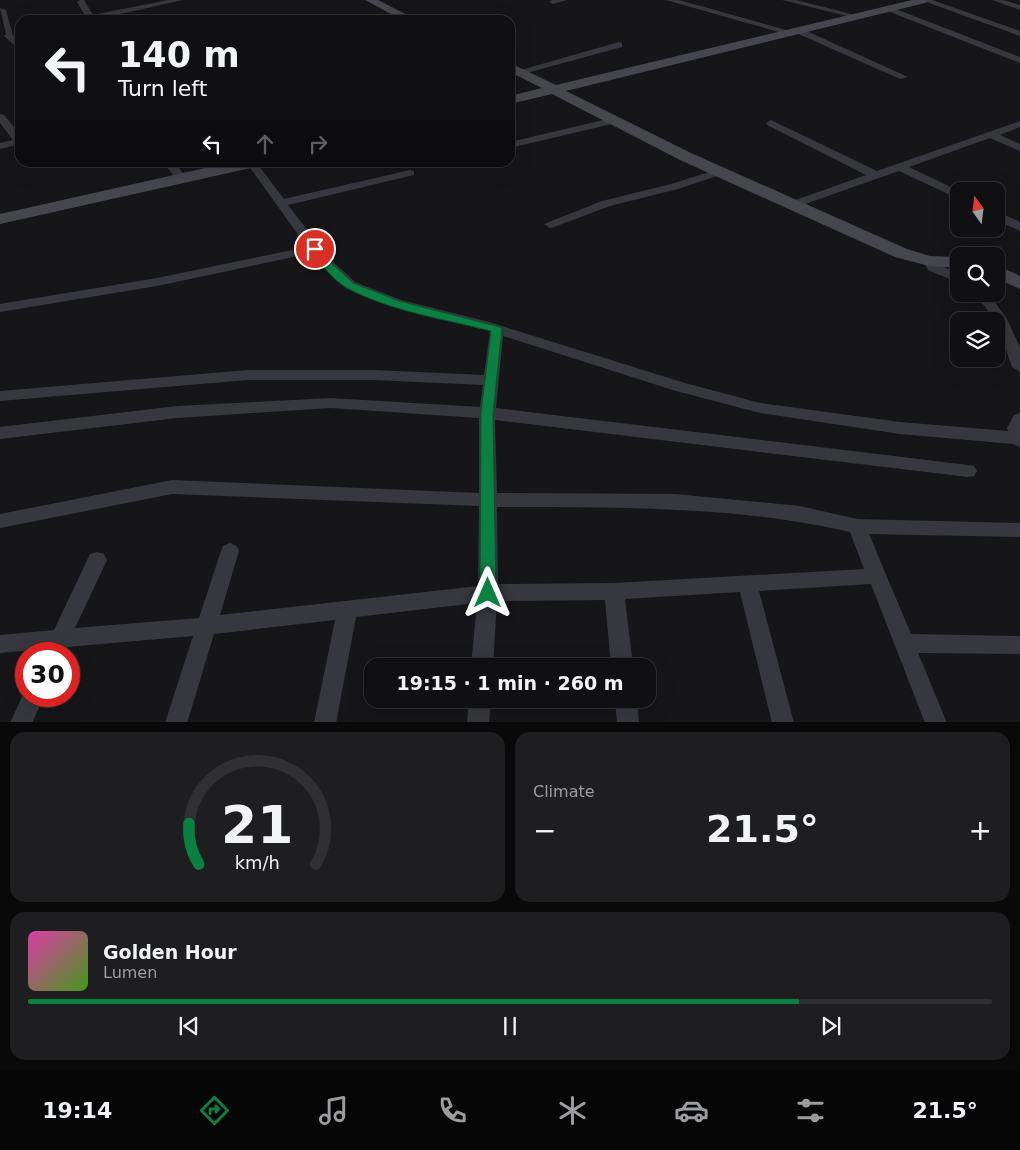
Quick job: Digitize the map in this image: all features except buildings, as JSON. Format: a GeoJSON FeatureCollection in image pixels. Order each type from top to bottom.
{"type":"FeatureCollection","features":[{"type":"Feature","properties":{"kind":"street"},"geometry":{"type":"LineString","coordinates":[[106,15],[179,0]]}},
{"type":"Feature","properties":{"kind":"street"},"geometry":{"type":"LineString","coordinates":[[370,0],[401,15]]}},
{"type":"Feature","properties":{"kind":"street"},"geometry":{"type":"LineString","coordinates":[[553,2],[562,0]]}},
{"type":"Feature","properties":{"kind":"street"},"geometry":{"type":"LineString","coordinates":[[670,0],[793,31],[903,77]]}},
{"type":"Feature","properties":{"kind":"street"},"geometry":{"type":"LineString","coordinates":[[786,0],[855,16]]}},
{"type":"Feature","properties":{"kind":"street"},"geometry":{"type":"LineString","coordinates":[[515,99],[920,0],[1020,34]]}},
{"type":"Feature","properties":{"kind":"street"},"geometry":{"type":"LineString","coordinates":[[996,0],[1020,8]]}},
{"type":"Feature","properties":{"kind":"street"},"geometry":{"type":"LineString","coordinates":[[81,2],[90,15]]}},
{"type":"Feature","properties":{"kind":"street"},"geometry":{"type":"LineString","coordinates":[[888,8],[1020,60]]}},
{"type":"Feature","properties":{"kind":"street"},"geometry":{"type":"LineString","coordinates":[[2,10],[6,36]]}},
{"type":"Feature","properties":{"kind":"street"},"geometry":{"type":"LineString","coordinates":[[119,12],[123,15]]}},
{"type":"Feature","properties":{"kind":"street"},"geometry":{"type":"LineString","coordinates":[[515,69],[619,45]]}},
{"type":"Feature","properties":{"kind":"street"},"geometry":{"type":"LineString","coordinates":[[515,69],[612,121],[791,205],[901,253],[929,261],[950,262]]}},
{"type":"Feature","properties":{"kind":"street"},"geometry":{"type":"LineString","coordinates":[[0,117],[15,135]]}},
{"type":"Feature","properties":{"kind":"street"},"geometry":{"type":"LineString","coordinates":[[515,144],[612,121]]}},
{"type":"Feature","properties":{"kind":"street"},"geometry":{"type":"LineString","coordinates":[[771,122],[874,174]]}},
{"type":"Feature","properties":{"kind":"street"},"geometry":{"type":"LineString","coordinates":[[791,205],[874,174],[1018,126]]}},
{"type":"Feature","properties":{"kind":"street"},"geometry":{"type":"LineString","coordinates":[[992,135],[1020,148]]}},
{"type":"Feature","properties":{"kind":"street"},"geometry":{"type":"LineString","coordinates":[[0,146],[15,142]]}},
{"type":"Feature","properties":{"kind":"street"},"geometry":{"type":"LineString","coordinates":[[898,166],[950,192]]}},
{"type":"Feature","properties":{"kind":"street"},"geometry":{"type":"LineString","coordinates":[[172,167],[181,178]]}},
{"type":"Feature","properties":{"kind":"street"},"geometry":{"type":"LineString","coordinates":[[0,219],[234,167]]}},
{"type":"Feature","properties":{"kind":"street"},"geometry":{"type":"LineString","coordinates":[[256,167],[324,262],[350,285],[396,303],[497,329],[681,387],[760,408],[900,428],[1019,440],[1015,428],[1020,419]]}},
{"type":"Feature","properties":{"kind":"street"},"geometry":{"type":"LineString","coordinates":[[550,224],[606,204],[719,172]]}},
{"type":"Feature","properties":{"kind":"street"},"geometry":{"type":"LineString","coordinates":[[281,203],[410,173]]}},
{"type":"Feature","properties":{"kind":"street"},"geometry":{"type":"LineString","coordinates":[[1005,220],[1020,227]]}},
{"type":"Feature","properties":{"kind":"street"},"geometry":{"type":"LineString","coordinates":[[0,308],[157,282],[315,249]]}},
{"type":"Feature","properties":{"kind":"street"},"geometry":{"type":"LineString","coordinates":[[929,261],[933,267],[950,275]]}},
{"type":"Feature","properties":{"kind":"street"},"geometry":{"type":"LineString","coordinates":[[1005,276],[1020,283]]}},
{"type":"Feature","properties":{"kind":"street"},"geometry":{"type":"LineString","coordinates":[[991,302],[1006,330],[1020,367]]}},
{"type":"Feature","properties":{"kind":"street"},"geometry":{"type":"LineString","coordinates":[[483,658],[488,593],[487,413],[497,329]]}},
{"type":"Feature","properties":{"kind":"street"},"geometry":{"type":"LineString","coordinates":[[0,396],[248,375],[374,375],[492,380]]}},
{"type":"Feature","properties":{"kind":"street"},"geometry":{"type":"LineString","coordinates":[[0,433],[177,412],[331,404],[487,413],[968,471]]}},
{"type":"Feature","properties":{"kind":"street"},"geometry":{"type":"LineString","coordinates":[[0,521],[172,487],[488,500],[675,501],[800,513],[857,526],[1020,530]]}},
{"type":"Feature","properties":{"kind":"street"},"geometry":{"type":"LineString","coordinates":[[857,526],[936,722]]}},
{"type":"Feature","properties":{"kind":"street"},"geometry":{"type":"LineString","coordinates":[[176,722],[230,551]]}},
{"type":"Feature","properties":{"kind":"street"},"geometry":{"type":"LineString","coordinates":[[59,642],[97,560]]}},
{"type":"Feature","properties":{"kind":"street"},"geometry":{"type":"LineString","coordinates":[[80,643],[488,593],[614,591],[877,576]]}},
{"type":"Feature","properties":{"kind":"street"},"geometry":{"type":"LineString","coordinates":[[746,582],[783,722]]}},
{"type":"Feature","properties":{"kind":"street"},"geometry":{"type":"LineString","coordinates":[[614,591],[621,658]]}},
{"type":"Feature","properties":{"kind":"street"},"geometry":{"type":"LineString","coordinates":[[325,722],[347,609]]}},
{"type":"Feature","properties":{"kind":"street"},"geometry":{"type":"LineString","coordinates":[[904,643],[1020,645]]}},
{"type":"Feature","properties":{"kind":"street"},"geometry":{"type":"LineString","coordinates":[[0,644],[15,645]]}},
{"type":"Feature","properties":{"kind":"street"},"geometry":{"type":"LineString","coordinates":[[21,722],[28,707]]}},
{"type":"Feature","properties":{"kind":"street"},"geometry":{"type":"LineString","coordinates":[[478,722],[479,708]]}},
{"type":"Feature","properties":{"kind":"street"},"geometry":{"type":"LineString","coordinates":[[627,708],[628,722]]}},
{"type":"Feature","properties":{"kind":"route"},"geometry":{"type":"LineString","coordinates":[[315,249],[324,262],[350,285],[396,303],[497,329],[487,413],[488,593]]}}]}
